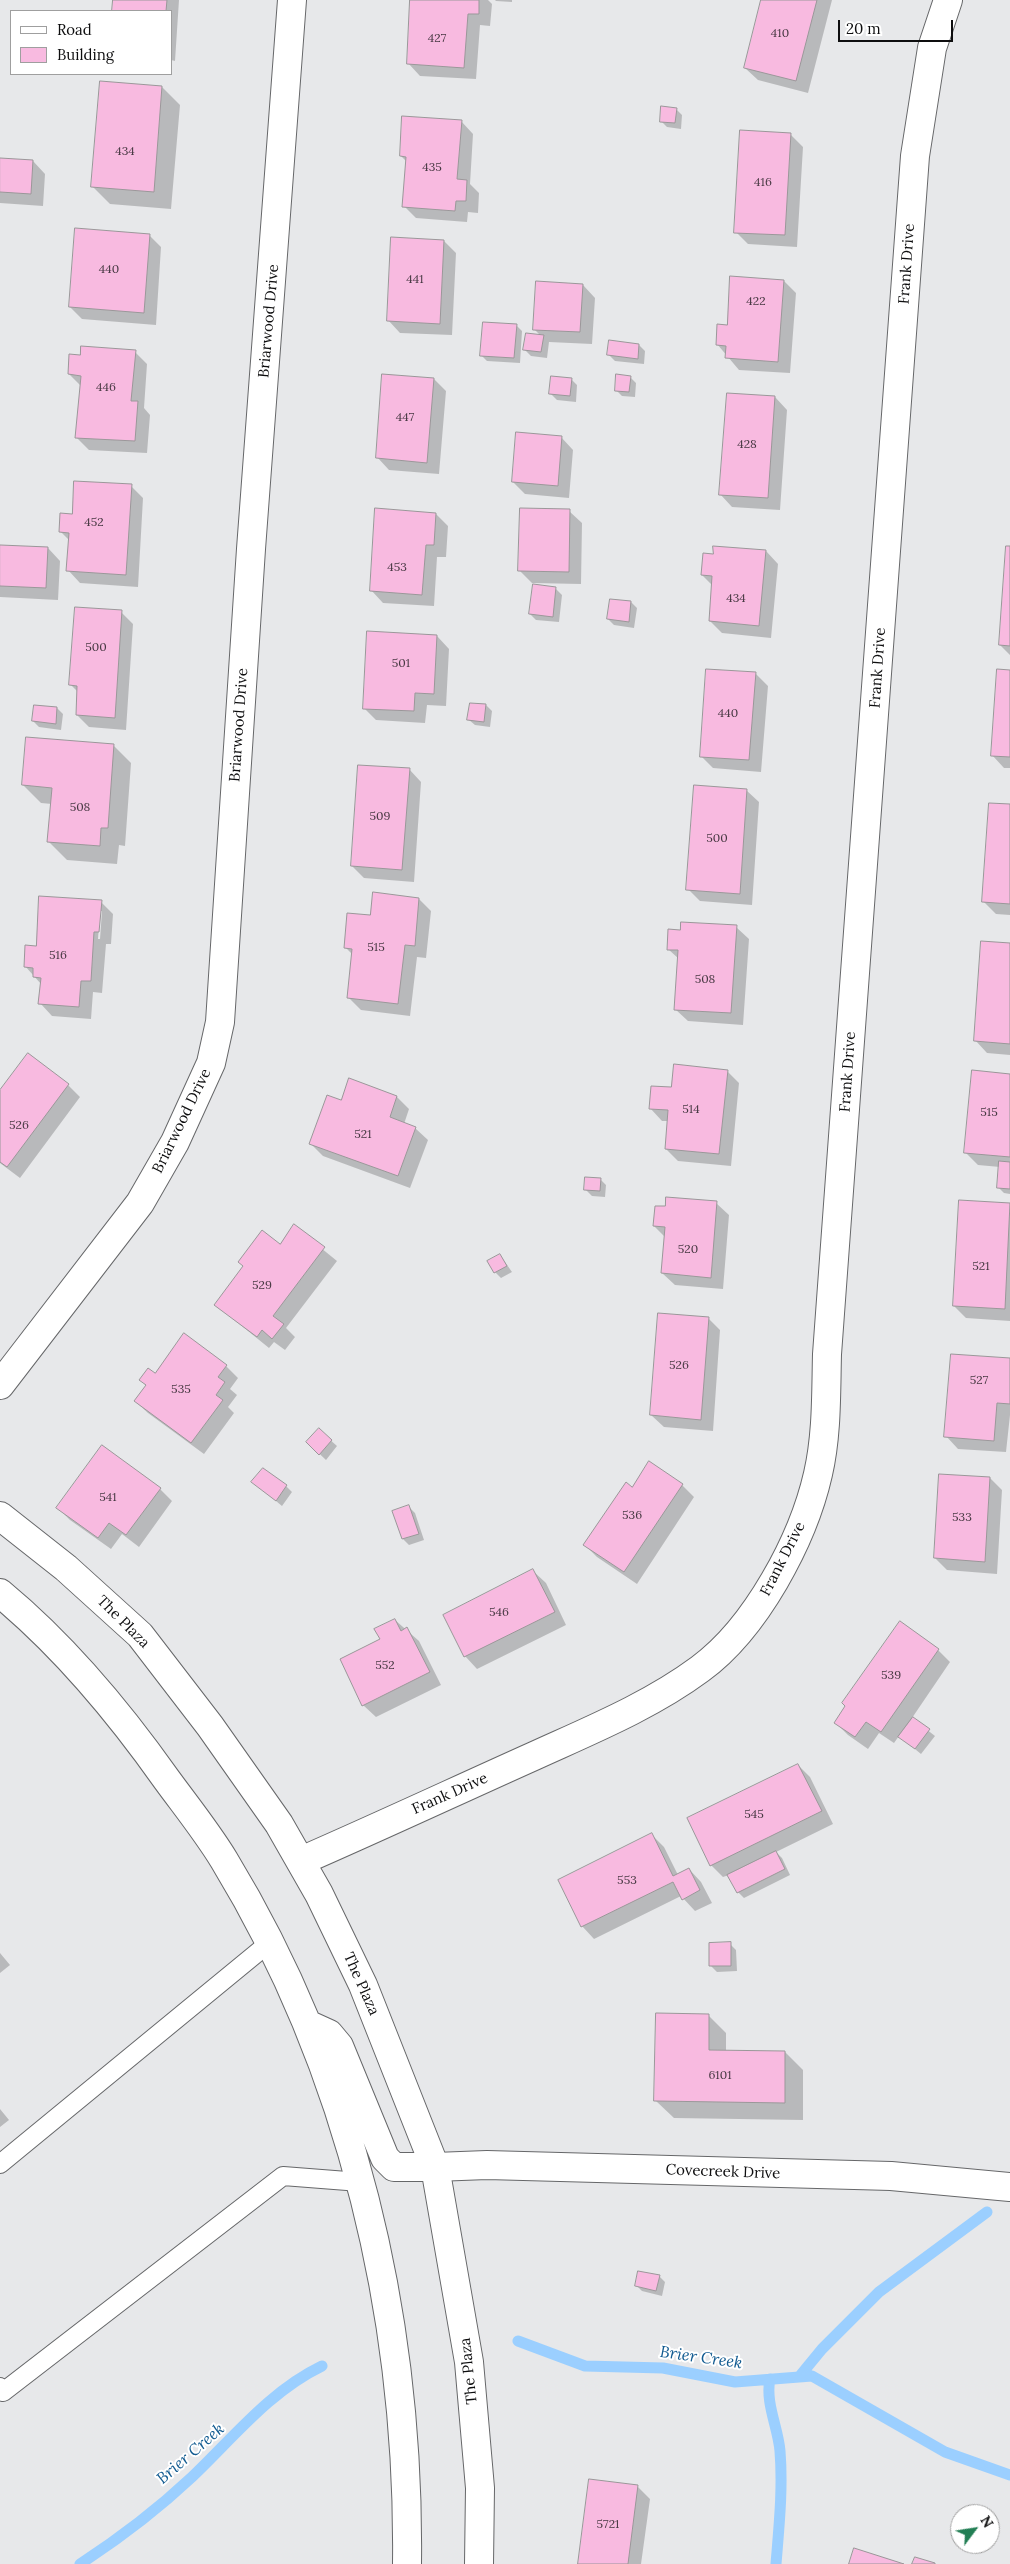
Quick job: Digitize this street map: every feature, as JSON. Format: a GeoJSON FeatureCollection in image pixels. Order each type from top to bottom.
{"type":"FeatureCollection","features":[{"type":"Feature","properties":{"kind":"street","name":"Briarwood Drive"},"geometry":{"type":"LineString","coordinates":[[0,1385],[140,1203],[175,1142],[211,1063],[220,1022],[251,550],[292,0]]}},
{"type":"Feature","properties":{"kind":"street","name":"Frank Drive"},"geometry":{"type":"LineString","coordinates":[[300,1861],[634,1710],[701,1668],[728,1643],[766,1596],[802,1527],[818,1474],[823,1438],[915,156],[932,48],[948,0]]}},
{"type":"Feature","properties":{"kind":"street","name":"The Plaza"},"geometry":{"type":"LineString","coordinates":[[0,1516],[66,1568],[140,1635],[210,1726],[279,1824],[300,1861],[363,1985],[435,2167],[470,2362],[480,2488],[479,2564]]}},
{"type":"Feature","properties":{"kind":"street"},"geometry":{"type":"LineString","coordinates":[[0,1593],[29,1617],[134,1733],[223,1858],[269,1943],[307,2024],[339,2111],[360,2182],[386,2296],[398,2371],[408,2490],[407,2564]]}},
{"type":"Feature","properties":{"kind":"street","name":"Covecreek Drive"},"geometry":{"type":"LineString","coordinates":[[307,2024],[329,2034],[339,2046],[385,2158],[394,2167],[487,2165],[881,2176],[1010,2187]]}},
{"type":"Feature","properties":{"kind":"lane"},"geometry":{"type":"LineString","coordinates":[[0,2164],[269,1943]]}},
{"type":"Feature","properties":{"kind":"lane"},"geometry":{"type":"LineString","coordinates":[[0,2387],[4,2392],[283,2176],[360,2182]]}},
{"type":"Feature","properties":{"kind":"building"},"geometry":{"type":"Polygon","coordinates":[[[113,0],[167,0],[166,10],[112,10],[113,0]]]}},
{"type":"Feature","properties":{"kind":"building"},"geometry":{"type":"Polygon","coordinates":[[[410,0],[479,0],[479,14],[468,14],[464,68],[407,64],[410,0]]]}},
{"type":"Feature","properties":{"kind":"building"},"geometry":{"type":"Polygon","coordinates":[[[761,0],[817,0],[796,81],[744,68],[761,0]]]}},
{"type":"Feature","properties":{"kind":"building"},"geometry":{"type":"Polygon","coordinates":[[[100,81],[162,86],[154,192],[91,187],[100,81]]]}},
{"type":"Feature","properties":{"kind":"building"},"geometry":{"type":"Polygon","coordinates":[[[661,106],[677,108],[675,123],[660,122],[661,106]]]}},
{"type":"Feature","properties":{"kind":"building"},"geometry":{"type":"Polygon","coordinates":[[[402,116],[462,120],[457,179],[467,180],[466,201],[456,201],[455,211],[402,207],[406,157],[400,156],[402,116]]]}},
{"type":"Feature","properties":{"kind":"building"},"geometry":{"type":"Polygon","coordinates":[[[740,130],[791,133],[785,235],[734,233],[740,130]]]}},
{"type":"Feature","properties":{"kind":"building"},"geometry":{"type":"Polygon","coordinates":[[[0,158],[33,160],[31,194],[0,192],[0,158]]]}},
{"type":"Feature","properties":{"kind":"building"},"geometry":{"type":"Polygon","coordinates":[[[75,228],[150,234],[144,313],[69,307],[75,228]]]}},
{"type":"Feature","properties":{"kind":"building"},"geometry":{"type":"Polygon","coordinates":[[[391,237],[444,240],[440,324],[387,321],[391,237]]]}},
{"type":"Feature","properties":{"kind":"building"},"geometry":{"type":"Polygon","coordinates":[[[730,276],[784,280],[778,362],[725,358],[726,346],[716,345],[717,324],[727,325],[730,276]]]}},
{"type":"Feature","properties":{"kind":"building"},"geometry":{"type":"Polygon","coordinates":[[[536,281],[583,284],[580,332],[533,330],[536,281]]]}},
{"type":"Feature","properties":{"kind":"building"},"geometry":{"type":"Polygon","coordinates":[[[483,322],[517,324],[514,358],[480,356],[483,322]]]}},
{"type":"Feature","properties":{"kind":"building"},"geometry":{"type":"Polygon","coordinates":[[[526,333],[544,335],[541,352],[523,350],[526,333]]]}},
{"type":"Feature","properties":{"kind":"building"},"geometry":{"type":"Polygon","coordinates":[[[609,340],[639,344],[638,359],[607,355],[609,340]]]}},
{"type":"Feature","properties":{"kind":"building"},"geometry":{"type":"Polygon","coordinates":[[[81,346],[136,350],[131,401],[138,401],[135,441],[75,438],[81,376],[68,374],[69,354],[80,355],[81,346]]]}},
{"type":"Feature","properties":{"kind":"building"},"geometry":{"type":"Polygon","coordinates":[[[382,374],[434,378],[427,463],[376,458],[382,374]]]}},
{"type":"Feature","properties":{"kind":"building"},"geometry":{"type":"Polygon","coordinates":[[[616,374],[631,376],[629,392],[615,391],[616,374]]]}},
{"type":"Feature","properties":{"kind":"building"},"geometry":{"type":"Polygon","coordinates":[[[551,376],[572,378],[570,396],[549,394],[551,376]]]}},
{"type":"Feature","properties":{"kind":"building"},"geometry":{"type":"Polygon","coordinates":[[[727,393],[775,396],[768,498],[719,495],[727,393]]]}},
{"type":"Feature","properties":{"kind":"building"},"geometry":{"type":"Polygon","coordinates":[[[516,432],[562,436],[558,486],[512,482],[516,432]]]}},
{"type":"Feature","properties":{"kind":"building"},"geometry":{"type":"Polygon","coordinates":[[[74,481],[132,484],[126,575],[66,571],[69,533],[59,532],[60,513],[72,514],[74,481]]]}},
{"type":"Feature","properties":{"kind":"building"},"geometry":{"type":"Polygon","coordinates":[[[375,508],[436,513],[434,545],[426,545],[422,595],[370,591],[375,508]]]}},
{"type":"Feature","properties":{"kind":"building"},"geometry":{"type":"Polygon","coordinates":[[[520,508],[570,509],[569,572],[518,571],[520,508]]]}},
{"type":"Feature","properties":{"kind":"building"},"geometry":{"type":"Polygon","coordinates":[[[0,545],[48,547],[46,588],[0,586],[0,545]]]}},
{"type":"Feature","properties":{"kind":"building"},"geometry":{"type":"Polygon","coordinates":[[[713,546],[766,550],[759,626],[709,621],[712,576],[701,575],[703,553],[713,554],[713,546]]]}},
{"type":"Feature","properties":{"kind":"building"},"geometry":{"type":"Polygon","coordinates":[[[1006,546],[1010,546],[1010,646],[999,645],[1006,546]]]}},
{"type":"Feature","properties":{"kind":"building"},"geometry":{"type":"Polygon","coordinates":[[[533,584],[556,587],[553,617],[529,614],[533,584]]]}},
{"type":"Feature","properties":{"kind":"building"},"geometry":{"type":"Polygon","coordinates":[[[610,599],[631,601],[629,622],[607,619],[610,599]]]}},
{"type":"Feature","properties":{"kind":"building"},"geometry":{"type":"Polygon","coordinates":[[[75,607],[122,610],[115,718],[76,715],[77,686],[69,685],[75,607]]]}},
{"type":"Feature","properties":{"kind":"building"},"geometry":{"type":"Polygon","coordinates":[[[367,631],[437,635],[434,694],[415,693],[414,711],[363,709],[367,631]]]}},
{"type":"Feature","properties":{"kind":"building"},"geometry":{"type":"Polygon","coordinates":[[[706,669],[756,672],[749,760],[700,757],[706,669]]]}},
{"type":"Feature","properties":{"kind":"building"},"geometry":{"type":"Polygon","coordinates":[[[997,669],[1010,670],[1010,757],[991,756],[997,669]]]}},
{"type":"Feature","properties":{"kind":"building"},"geometry":{"type":"Polygon","coordinates":[[[470,703],[486,704],[484,722],[467,720],[470,703]]]}},
{"type":"Feature","properties":{"kind":"building"},"geometry":{"type":"Polygon","coordinates":[[[34,705],[57,707],[56,724],[32,721],[34,705]]]}},
{"type":"Feature","properties":{"kind":"building"},"geometry":{"type":"Polygon","coordinates":[[[26,737],[114,744],[108,828],[101,828],[100,846],[47,842],[52,788],[22,785],[26,737]]]}},
{"type":"Feature","properties":{"kind":"building"},"geometry":{"type":"Polygon","coordinates":[[[358,765],[410,768],[402,870],[351,866],[358,765]]]}},
{"type":"Feature","properties":{"kind":"building"},"geometry":{"type":"Polygon","coordinates":[[[694,785],[747,789],[740,894],[686,890],[694,785]]]}},
{"type":"Feature","properties":{"kind":"building"},"geometry":{"type":"Polygon","coordinates":[[[989,803],[1010,804],[1010,904],[982,902],[989,803]]]}},
{"type":"Feature","properties":{"kind":"building"},"geometry":{"type":"Polygon","coordinates":[[[373,892],[419,898],[415,946],[405,945],[398,1004],[347,998],[352,949],[344,948],[347,913],[370,915],[373,892]]]}},
{"type":"Feature","properties":{"kind":"building"},"geometry":{"type":"Polygon","coordinates":[[[39,896],[102,900],[99,932],[94,932],[91,981],[81,981],[79,1007],[38,1004],[41,978],[33,977],[33,968],[24,967],[25,945],[36,946],[39,896]]]}},
{"type":"Feature","properties":{"kind":"building"},"geometry":{"type":"Polygon","coordinates":[[[681,922],[737,925],[731,1013],[674,1010],[678,950],[667,950],[668,929],[680,930],[681,922]]]}},
{"type":"Feature","properties":{"kind":"building"},"geometry":{"type":"Polygon","coordinates":[[[981,941],[1010,943],[1010,1044],[974,1041],[981,941]]]}},
{"type":"Feature","properties":{"kind":"building"},"geometry":{"type":"Polygon","coordinates":[[[28,1053],[69,1084],[7,1167],[0,1162],[0,1090],[28,1053]]]}},
{"type":"Feature","properties":{"kind":"building"},"geometry":{"type":"Polygon","coordinates":[[[674,1064],[728,1070],[719,1154],[665,1149],[668,1110],[649,1109],[651,1086],[671,1087],[674,1064]]]}},
{"type":"Feature","properties":{"kind":"building"},"geometry":{"type":"Polygon","coordinates":[[[972,1070],[1010,1074],[1010,1157],[964,1153],[972,1070]]]}},
{"type":"Feature","properties":{"kind":"building"},"geometry":{"type":"Polygon","coordinates":[[[349,1078],[397,1096],[390,1117],[416,1127],[398,1176],[309,1144],[327,1095],[341,1100],[349,1078]]]}},
{"type":"Feature","properties":{"kind":"building"},"geometry":{"type":"Polygon","coordinates":[[[999,1161],[1010,1162],[1010,1189],[997,1188],[999,1161]]]}},
{"type":"Feature","properties":{"kind":"building"},"geometry":{"type":"Polygon","coordinates":[[[585,1177],[601,1178],[600,1191],[584,1190],[585,1177]]]}},
{"type":"Feature","properties":{"kind":"building"},"geometry":{"type":"Polygon","coordinates":[[[666,1197],[717,1201],[711,1278],[661,1273],[665,1227],[653,1226],[655,1206],[665,1206],[666,1197]]]}},
{"type":"Feature","properties":{"kind":"building"},"geometry":{"type":"Polygon","coordinates":[[[959,1200],[1010,1203],[1005,1309],[953,1306],[959,1200]]]}},
{"type":"Feature","properties":{"kind":"building"},"geometry":{"type":"Polygon","coordinates":[[[294,1224],[325,1247],[273,1316],[284,1324],[272,1339],[262,1330],[257,1337],[214,1305],[243,1266],[238,1262],[262,1230],[280,1244],[294,1224]]]}},
{"type":"Feature","properties":{"kind":"building"},"geometry":{"type":"Polygon","coordinates":[[[500,1254],[507,1266],[494,1273],[487,1261],[500,1254]]]}},
{"type":"Feature","properties":{"kind":"building"},"geometry":{"type":"Polygon","coordinates":[[[658,1313],[709,1317],[701,1420],[650,1415],[658,1313]]]}},
{"type":"Feature","properties":{"kind":"building"},"geometry":{"type":"Polygon","coordinates":[[[184,1333],[227,1365],[218,1377],[225,1382],[216,1395],[223,1400],[191,1443],[134,1401],[146,1385],[139,1380],[148,1368],[155,1373],[184,1333]]]}},
{"type":"Feature","properties":{"kind":"building"},"geometry":{"type":"Polygon","coordinates":[[[951,1354],[1010,1358],[1010,1404],[997,1403],[994,1441],[944,1437],[951,1354]]]}},
{"type":"Feature","properties":{"kind":"building"},"geometry":{"type":"Polygon","coordinates":[[[319,1428],[332,1440],[319,1455],[306,1442],[319,1428]]]}},
{"type":"Feature","properties":{"kind":"building"},"geometry":{"type":"Polygon","coordinates":[[[102,1445],[161,1488],[126,1535],[109,1523],[98,1538],[56,1508],[102,1445]]]}},
{"type":"Feature","properties":{"kind":"building"},"geometry":{"type":"Polygon","coordinates":[[[649,1461],[683,1484],[624,1572],[583,1545],[626,1482],[632,1487],[649,1461]]]}},
{"type":"Feature","properties":{"kind":"building"},"geometry":{"type":"Polygon","coordinates":[[[263,1468],[287,1485],[276,1501],[251,1482],[263,1468]]]}},
{"type":"Feature","properties":{"kind":"building"},"geometry":{"type":"Polygon","coordinates":[[[939,1474],[990,1477],[985,1562],[934,1558],[939,1474]]]}},
{"type":"Feature","properties":{"kind":"building"},"geometry":{"type":"Polygon","coordinates":[[[409,1505],[419,1534],[402,1539],[392,1511],[409,1505]]]}},
{"type":"Feature","properties":{"kind":"building"},"geometry":{"type":"Polygon","coordinates":[[[533,1569],[555,1612],[464,1657],[443,1615],[533,1569]]]}},
{"type":"Feature","properties":{"kind":"building"},"geometry":{"type":"Polygon","coordinates":[[[395,1619],[401,1631],[407,1627],[430,1672],[362,1706],[340,1659],[380,1639],[374,1629],[395,1619]]]}},
{"type":"Feature","properties":{"kind":"building"},"geometry":{"type":"Polygon","coordinates":[[[900,1621],[939,1649],[881,1732],[866,1722],[855,1737],[834,1723],[845,1706],[842,1703],[900,1621]]]}},
{"type":"Feature","properties":{"kind":"building"},"geometry":{"type":"Polygon","coordinates":[[[913,1717],[930,1729],[915,1749],[898,1737],[913,1717]]]}},
{"type":"Feature","properties":{"kind":"building"},"geometry":{"type":"Polygon","coordinates":[[[798,1764],[822,1811],[710,1866],[687,1818],[798,1764]]]}},
{"type":"Feature","properties":{"kind":"building"},"geometry":{"type":"Polygon","coordinates":[[[652,1833],[673,1876],[689,1868],[700,1890],[682,1900],[673,1882],[581,1927],[558,1880],[652,1833]]]}},
{"type":"Feature","properties":{"kind":"building"},"geometry":{"type":"Polygon","coordinates":[[[776,1851],[785,1869],[737,1893],[727,1875],[776,1851]]]}},
{"type":"Feature","properties":{"kind":"building"},"geometry":{"type":"Polygon","coordinates":[[[731,1942],[731,1966],[709,1966],[709,1943],[731,1942]]]}},
{"type":"Feature","properties":{"kind":"building"},"geometry":{"type":"Polygon","coordinates":[[[656,2013],[709,2014],[709,2050],[785,2051],[785,2103],[654,2101],[656,2013]]]}},
{"type":"Feature","properties":{"kind":"building"},"geometry":{"type":"Polygon","coordinates":[[[638,2271],[660,2275],[656,2291],[635,2286],[638,2271]]]}},
{"type":"Feature","properties":{"kind":"building"},"geometry":{"type":"Polygon","coordinates":[[[589,2479],[638,2485],[628,2564],[578,2564],[589,2479]]]}},
{"type":"Feature","properties":{"kind":"building"},"geometry":{"type":"Polygon","coordinates":[[[854,2548],[904,2564],[849,2564],[854,2548]]]}},
{"type":"Feature","properties":{"kind":"building"},"geometry":{"type":"Polygon","coordinates":[[[915,2557],[935,2563],[935,2564],[912,2564],[915,2557]]]}},
{"type":"Feature","properties":{"kind":"waterway"},"geometry":{"type":"LineString","coordinates":[[799,2377],[822,2349],[879,2292],[987,2212]]}},
{"type":"Feature","properties":{"kind":"waterway","name":"Brier Creek"},"geometry":{"type":"LineString","coordinates":[[518,2341],[585,2366],[663,2368],[735,2382],[812,2376],[945,2452],[1010,2475]]}},
{"type":"Feature","properties":{"kind":"waterway","name":"Brier Creek"},"geometry":{"type":"LineString","coordinates":[[80,2564],[123,2534],[166,2500],[192,2477],[253,2416],[286,2388],[322,2366]]}},
{"type":"Feature","properties":{"kind":"waterway"},"geometry":{"type":"LineString","coordinates":[[770,2379],[770,2406],[779,2442],[781,2465],[776,2564]]}}]}
